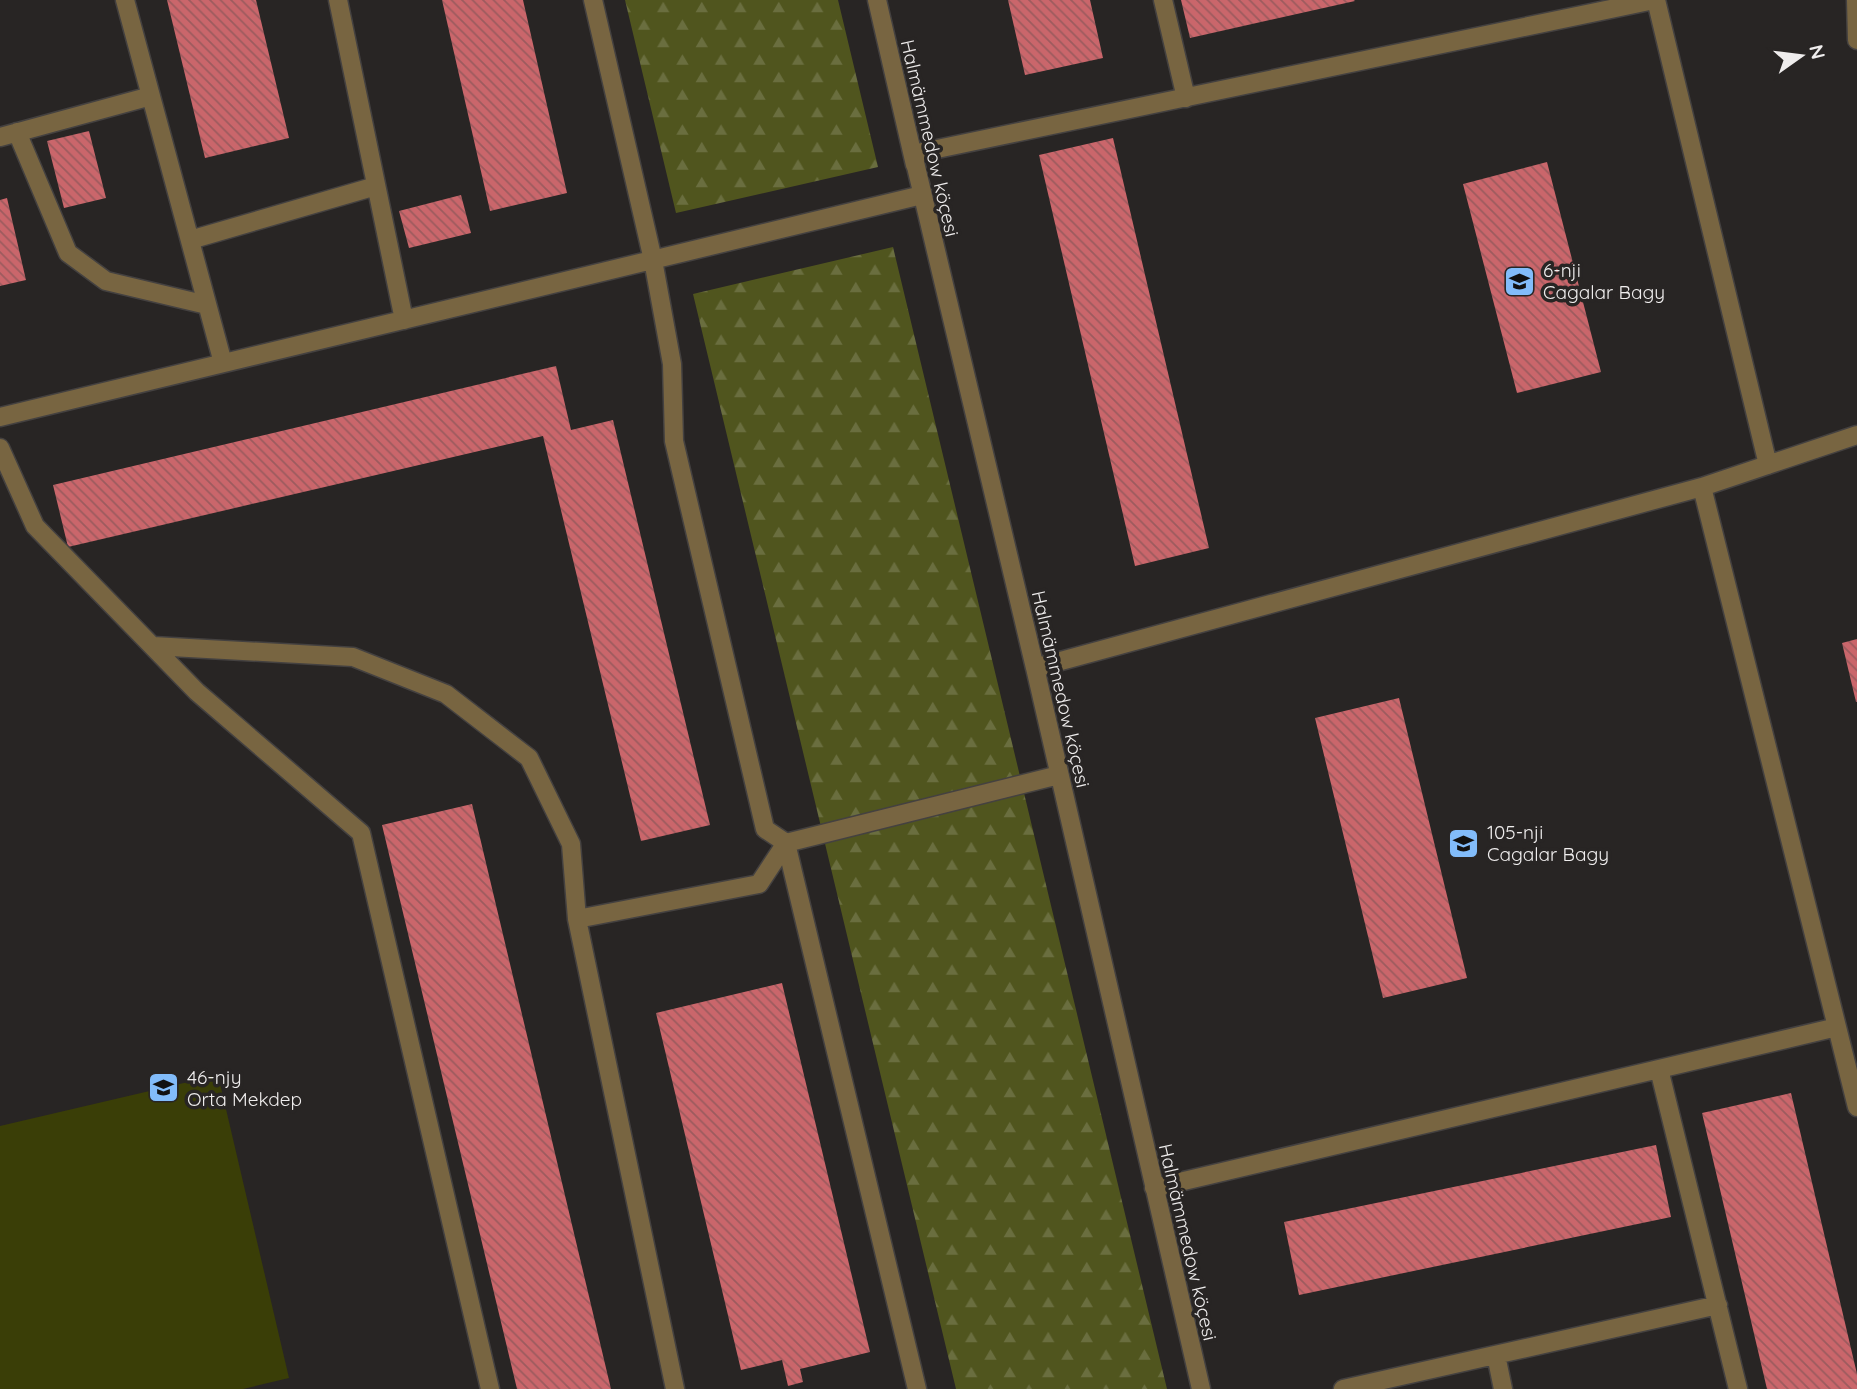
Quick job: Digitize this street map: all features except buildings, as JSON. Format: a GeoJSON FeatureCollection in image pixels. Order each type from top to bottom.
{"type":"FeatureCollection","features":[{"type":"Feature","properties":{"kind":"street"},"geometry":{"type":"LineString","coordinates":[[125,0],[223,363]]}},
{"type":"Feature","properties":{"kind":"street"},"geometry":{"type":"LineString","coordinates":[[338,0],[404,320]]}},
{"type":"Feature","properties":{"kind":"street"},"geometry":{"type":"LineString","coordinates":[[593,0],[653,260],[672,364],[674,442],[765,829],[786,843],[917,1389]]}},
{"type":"Feature","properties":{"kind":"street","name":"Halmämmedow köçesi"},"geometry":{"type":"LineString","coordinates":[[877,0],[1026,628],[1201,1389]]}},
{"type":"Feature","properties":{"kind":"street"},"geometry":{"type":"LineString","coordinates":[[1163,0],[1186,98]]}},
{"type":"Feature","properties":{"kind":"street"},"geometry":{"type":"LineString","coordinates":[[1019,601],[913,154],[1633,2],[1655,0],[1768,465]]}},
{"type":"Feature","properties":{"kind":"street"},"geometry":{"type":"LineString","coordinates":[[1856,0],[1857,40]]}},
{"type":"Feature","properties":{"kind":"street"},"geometry":{"type":"LineString","coordinates":[[151,96],[8,134],[68,253],[106,281],[208,305]]}},
{"type":"Feature","properties":{"kind":"street"},"geometry":{"type":"LineString","coordinates":[[190,240],[376,186]]}},
{"type":"Feature","properties":{"kind":"street"},"geometry":{"type":"LineString","coordinates":[[0,417],[922,195]]}},
{"type":"Feature","properties":{"kind":"street"},"geometry":{"type":"LineString","coordinates":[[1035,668],[1702,487],[1857,435]]}},
{"type":"Feature","properties":{"kind":"street"},"geometry":{"type":"LineString","coordinates":[[0,448],[35,526],[197,692],[361,833],[490,1389]]}},
{"type":"Feature","properties":{"kind":"street"},"geometry":{"type":"LineString","coordinates":[[1702,487],[1857,1107]]}},
{"type":"Feature","properties":{"kind":"street"},"geometry":{"type":"LineString","coordinates":[[153,646],[353,657],[446,694],[529,758],[571,844],[577,919],[675,1389]]}},
{"type":"Feature","properties":{"kind":"street"},"geometry":{"type":"LineString","coordinates":[[577,919],[759,884],[786,843],[1059,775]]}},
{"type":"Feature","properties":{"kind":"street"},"geometry":{"type":"LineString","coordinates":[[1154,1188],[1837,1027]]}},
{"type":"Feature","properties":{"kind":"street"},"geometry":{"type":"LineString","coordinates":[[1659,1069],[1738,1389]]}},
{"type":"Feature","properties":{"kind":"street"},"geometry":{"type":"LineString","coordinates":[[1343,1389],[1718,1305]]}},
{"type":"Feature","properties":{"kind":"street"},"geometry":{"type":"LineString","coordinates":[[1496,1355],[1503,1389]]}},
{"type":"Feature","properties":{"kind":"green space"},"geometry":{"type":"Polygon","coordinates":[[[625,0],[838,0],[878,167],[676,213],[625,0]]]}},
{"type":"Feature","properties":{"kind":"green space"},"geometry":{"type":"Polygon","coordinates":[[[893,247],[1167,1389],[956,1389],[693,294],[893,247]]]}},
{"type":"Feature","properties":{"kind":"green space"},"geometry":{"type":"Polygon","coordinates":[[[218,1075],[289,1378],[243,1389],[0,1389],[0,1126],[218,1075]]]}},
{"type":"Feature","properties":{"kind":"place","name":"6-nji Cagalar Bagy"},"geometry":{"type":"Point","coordinates":[1520,281]}},
{"type":"Feature","properties":{"kind":"place","name":"105-nji Cagalar Bagy"},"geometry":{"type":"Point","coordinates":[1464,843]}},
{"type":"Feature","properties":{"kind":"place","name":"46-njy Orta Mekdep"},"geometry":{"type":"Point","coordinates":[164,1088]}}]}
